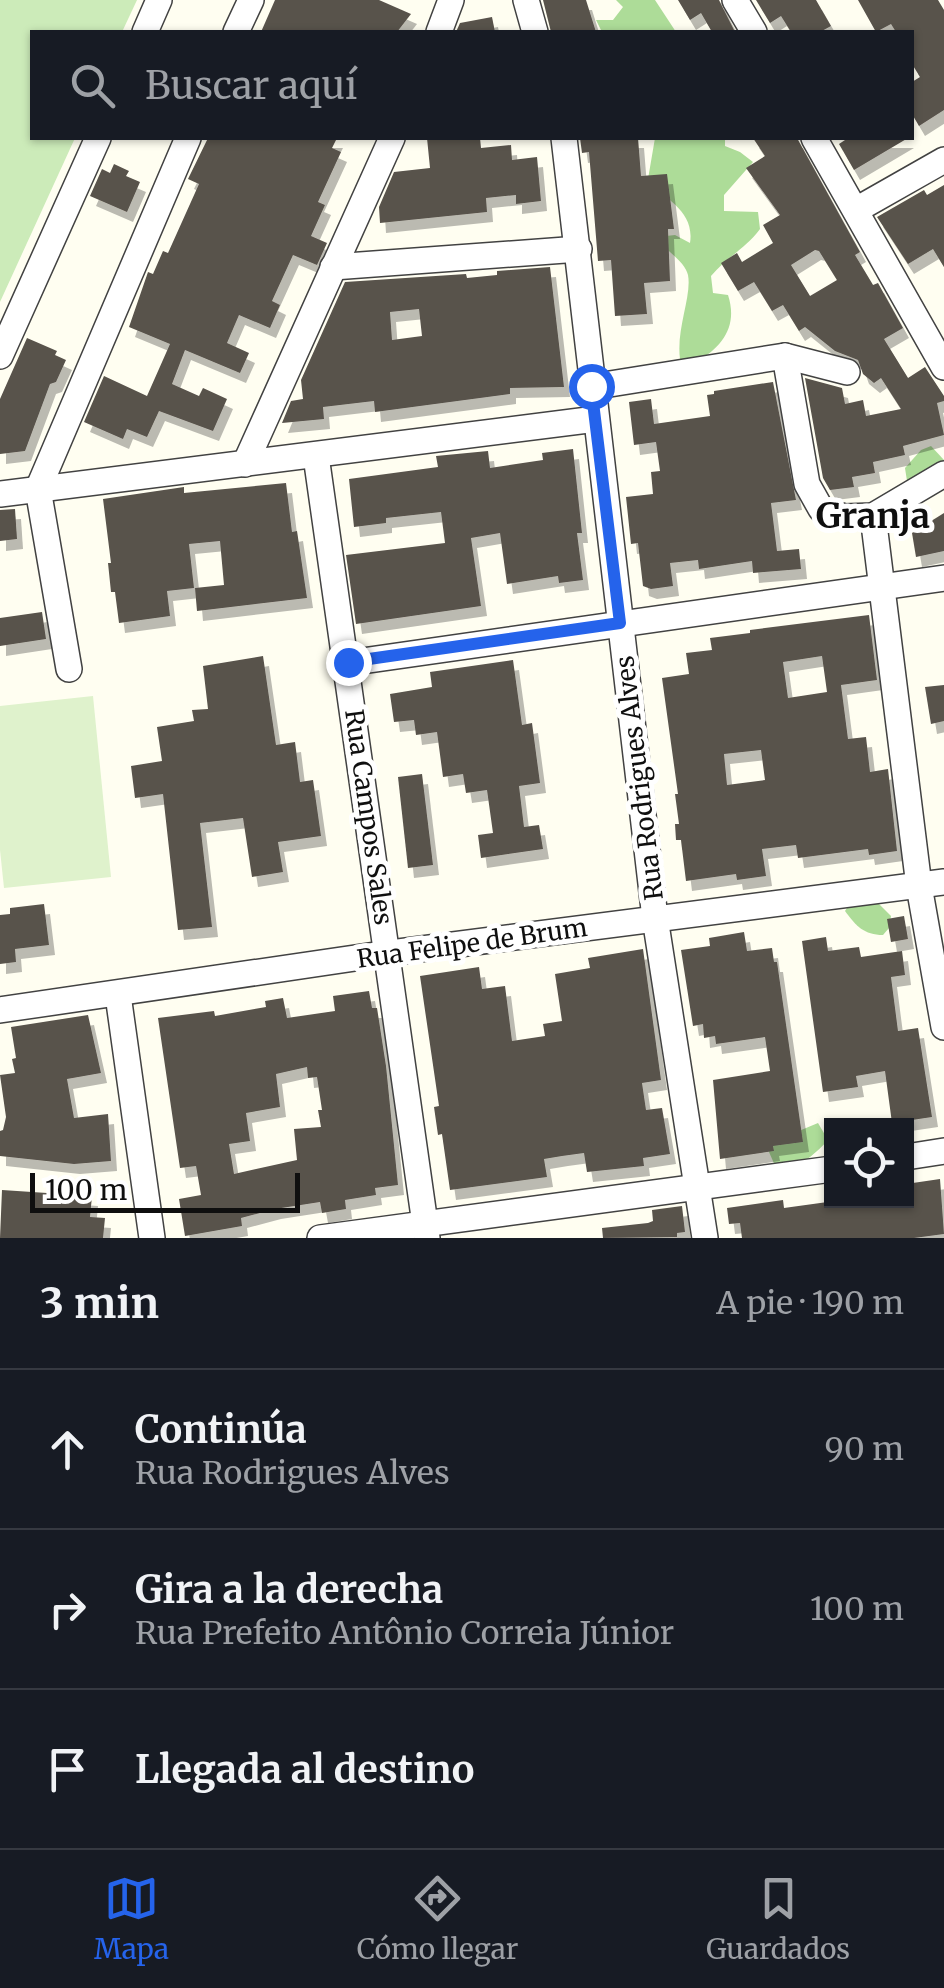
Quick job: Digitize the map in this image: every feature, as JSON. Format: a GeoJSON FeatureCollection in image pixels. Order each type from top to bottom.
{"type":"FeatureCollection","features":[{"type":"Feature","properties":{"kind":"street"},"geometry":{"type":"LineString","coordinates":[[146,30],[159,0]]}},
{"type":"Feature","properties":{"kind":"street"},"geometry":{"type":"LineString","coordinates":[[237,30],[252,0]]}},
{"type":"Feature","properties":{"kind":"street"},"geometry":{"type":"LineString","coordinates":[[440,30],[451,0]]}},
{"type":"Feature","properties":{"kind":"street"},"geometry":{"type":"LineString","coordinates":[[526,0],[534,30]]}},
{"type":"Feature","properties":{"kind":"street"},"geometry":{"type":"LineString","coordinates":[[735,0],[753,30]]}},
{"type":"Feature","properties":{"kind":"street"},"geometry":{"type":"LineString","coordinates":[[0,356],[97,140]]}},
{"type":"Feature","properties":{"kind":"street"},"geometry":{"type":"LineString","coordinates":[[69,670],[38,489],[187,140]]}},
{"type":"Feature","properties":{"kind":"street"},"geometry":{"type":"LineString","coordinates":[[246,464],[391,140]]}},
{"type":"Feature","properties":{"kind":"street","name":"Rua Rodrigues Alves"},"geometry":{"type":"LineString","coordinates":[[564,140],[656,918],[705,1238]]}},
{"type":"Feature","properties":{"kind":"street"},"geometry":{"type":"LineString","coordinates":[[815,140],[944,367]]}},
{"type":"Feature","properties":{"kind":"street"},"geometry":{"type":"LineString","coordinates":[[856,210],[944,160]]}},
{"type":"Feature","properties":{"kind":"street"},"geometry":{"type":"LineString","coordinates":[[334,267],[579,249]]}},
{"type":"Feature","properties":{"kind":"street"},"geometry":{"type":"LineString","coordinates":[[591,386],[785,356],[847,372]]}},
{"type":"Feature","properties":{"kind":"street"},"geometry":{"type":"LineString","coordinates":[[785,356],[806,484],[821,509],[844,517],[873,516],[944,474]]}},
{"type":"Feature","properties":{"kind":"street"},"geometry":{"type":"LineString","coordinates":[[0,494],[596,420]]}},
{"type":"Feature","properties":{"kind":"street","name":"Rua Campos Sales"},"geometry":{"type":"LineString","coordinates":[[316,456],[426,1231]]}},
{"type":"Feature","properties":{"kind":"street"},"geometry":{"type":"LineString","coordinates":[[873,516],[881,586],[932,884],[944,1027]]}},
{"type":"Feature","properties":{"kind":"street"},"geometry":{"type":"LineString","coordinates":[[348,662],[944,578]]}},
{"type":"Feature","properties":{"kind":"street","name":"Rua Felipe de Brum"},"geometry":{"type":"LineString","coordinates":[[0,1010],[389,953],[932,884]]}},
{"type":"Feature","properties":{"kind":"street"},"geometry":{"type":"LineString","coordinates":[[118,994],[152,1238]]}},
{"type":"Feature","properties":{"kind":"street"},"geometry":{"type":"LineString","coordinates":[[914,1156],[944,1151]]}},
{"type":"Feature","properties":{"kind":"street"},"geometry":{"type":"LineString","coordinates":[[320,1238],[426,1231],[824,1170]]}},
{"type":"Feature","properties":{"kind":"green space"},"geometry":{"type":"Polygon","coordinates":[[[0,0],[137,0],[123,30],[30,30],[30,140],[74,140],[0,302],[0,0]]]}},
{"type":"Feature","properties":{"kind":"green space"},"geometry":{"type":"Polygon","coordinates":[[[616,0],[655,0],[675,30],[601,30],[596,20],[613,20],[623,7],[616,0]]]}},
{"type":"Feature","properties":{"kind":"green space"},"geometry":{"type":"Polygon","coordinates":[[[655,140],[725,140],[725,146],[753,162],[724,195],[724,211],[758,212],[760,229],[711,276],[713,293],[728,295],[731,316],[721,342],[697,362],[680,359],[688,275],[657,237],[675,235],[690,243],[688,223],[678,207],[648,179],[655,140]]]}},
{"type":"Feature","properties":{"kind":"green space"},"geometry":{"type":"Polygon","coordinates":[[[931,446],[944,460],[919,481],[907,481],[905,468],[921,450],[931,446]]]}},
{"type":"Feature","properties":{"kind":"green space"},"geometry":{"type":"Polygon","coordinates":[[[93,696],[111,877],[4,888],[0,850],[0,706],[93,696]]]}},
{"type":"Feature","properties":{"kind":"green space"},"geometry":{"type":"Polygon","coordinates":[[[854,897],[874,899],[891,916],[883,935],[866,931],[845,911],[854,897]]]}},
{"type":"Feature","properties":{"kind":"green space"},"geometry":{"type":"Polygon","coordinates":[[[818,1123],[824,1133],[824,1145],[794,1173],[776,1168],[769,1152],[770,1143],[818,1123]]]}},
{"type":"Feature","properties":{"kind":"building"},"geometry":{"type":"Polygon","coordinates":[[[275,0],[379,0],[411,14],[399,30],[262,30],[275,0]]]}},
{"type":"Feature","properties":{"kind":"building"},"geometry":{"type":"Polygon","coordinates":[[[543,0],[586,0],[595,30],[550,30],[543,0]]]}},
{"type":"Feature","properties":{"kind":"building"},"geometry":{"type":"Polygon","coordinates":[[[678,0],[719,0],[734,30],[711,30],[701,13],[690,20],[678,0]]]}},
{"type":"Feature","properties":{"kind":"building"},"geometry":{"type":"Polygon","coordinates":[[[756,0],[816,0],[831,26],[824,30],[790,30],[781,16],[770,23],[756,0]]]}},
{"type":"Feature","properties":{"kind":"building"},"geometry":{"type":"Polygon","coordinates":[[[858,0],[938,0],[944,10],[944,110],[919,126],[914,117],[914,81],[920,77],[914,67],[914,30],[895,30],[891,24],[875,30],[858,0]]]}},
{"type":"Feature","properties":{"kind":"building"},"geometry":{"type":"Polygon","coordinates":[[[492,17],[495,30],[457,30],[460,23],[492,17]]]}},
{"type":"Feature","properties":{"kind":"building"},"geometry":{"type":"Polygon","coordinates":[[[207,140],[336,140],[332,148],[341,152],[318,202],[325,205],[311,236],[327,243],[317,265],[293,255],[272,301],[280,305],[270,328],[239,315],[227,343],[249,353],[240,373],[185,350],[172,384],[199,396],[203,388],[227,399],[213,431],[159,411],[147,437],[127,429],[123,439],[84,422],[104,376],[147,396],[170,344],[129,327],[148,272],[153,274],[163,251],[168,253],[199,184],[188,179],[207,140]]]}},
{"type":"Feature","properties":{"kind":"building"},"geometry":{"type":"Polygon","coordinates":[[[427,140],[480,140],[481,148],[511,145],[512,160],[537,157],[541,201],[516,204],[516,195],[486,198],[487,212],[380,223],[379,207],[394,172],[430,168],[427,140]]]}},
{"type":"Feature","properties":{"kind":"building"},"geometry":{"type":"Polygon","coordinates":[[[580,140],[638,140],[641,176],[667,174],[674,229],[668,229],[670,281],[644,283],[647,314],[615,316],[611,260],[598,261],[589,152],[582,153],[580,140]]]}},
{"type":"Feature","properties":{"kind":"building"},"geometry":{"type":"Polygon","coordinates":[[[754,140],[798,140],[860,252],[855,255],[873,285],[878,283],[903,328],[884,339],[908,378],[925,367],[944,396],[944,401],[937,403],[944,435],[903,446],[905,455],[873,462],[875,473],[852,477],[854,487],[830,490],[823,478],[805,378],[842,388],[845,404],[863,400],[866,416],[901,409],[881,378],[874,383],[863,374],[858,360],[835,351],[805,327],[799,331],[783,305],[772,311],[754,282],[738,291],[721,263],[737,253],[742,262],[773,243],[763,225],[780,215],[746,168],[765,156],[754,140]],[[819,251],[791,265],[810,296],[837,280],[819,251]]]}},
{"type":"Feature","properties":{"kind":"building"},"geometry":{"type":"Polygon","coordinates":[[[845,140],[905,140],[854,170],[839,144],[845,140]]]}},
{"type":"Feature","properties":{"kind":"building"},"geometry":{"type":"Polygon","coordinates":[[[114,164],[129,171],[126,176],[140,182],[127,212],[90,196],[102,169],[110,173],[114,164]]]}},
{"type":"Feature","properties":{"kind":"building"},"geometry":{"type":"Polygon","coordinates":[[[944,185],[944,267],[933,249],[908,264],[877,217],[924,190],[927,195],[944,185]]]}},
{"type":"Feature","properties":{"kind":"building"},"geometry":{"type":"Polygon","coordinates":[[[550,267],[564,387],[510,388],[510,394],[375,412],[374,401],[323,407],[324,419],[282,423],[291,401],[303,399],[301,380],[345,282],[466,274],[467,278],[497,275],[497,271],[550,267]],[[419,309],[390,312],[392,340],[422,336],[419,309]]]}},
{"type":"Feature","properties":{"kind":"building"},"geometry":{"type":"Polygon","coordinates":[[[27,338],[57,351],[55,355],[66,360],[56,382],[50,384],[25,451],[0,454],[0,399],[27,338]]]}},
{"type":"Feature","properties":{"kind":"building"},"geometry":{"type":"Polygon","coordinates":[[[773,382],[796,500],[771,503],[777,551],[799,549],[801,569],[753,573],[752,561],[699,569],[698,560],[670,563],[673,586],[643,586],[638,543],[631,544],[626,497],[653,494],[651,472],[660,471],[656,442],[634,445],[629,402],[651,399],[654,424],[710,416],[707,395],[714,391],[773,382]]]}},
{"type":"Feature","properties":{"kind":"building"},"geometry":{"type":"Polygon","coordinates":[[[573,449],[583,580],[559,583],[558,576],[507,584],[500,533],[471,538],[481,606],[356,624],[346,555],[445,543],[441,512],[386,518],[386,523],[354,527],[349,479],[438,467],[436,456],[488,451],[490,468],[543,460],[542,453],[573,449]]]}},
{"type":"Feature","properties":{"kind":"building"},"geometry":{"type":"Polygon","coordinates":[[[286,483],[307,598],[197,611],[195,588],[224,585],[220,541],[189,544],[194,588],[167,591],[170,616],[119,623],[115,592],[111,592],[103,499],[184,487],[184,493],[286,483]]]}},
{"type":"Feature","properties":{"kind":"building"},"geometry":{"type":"Polygon","coordinates":[[[15,509],[17,539],[0,541],[0,510],[15,509]]]}},
{"type":"Feature","properties":{"kind":"building"},"geometry":{"type":"Polygon","coordinates":[[[944,513],[944,551],[916,557],[912,533],[944,513]]]}},
{"type":"Feature","properties":{"kind":"building"},"geometry":{"type":"Polygon","coordinates":[[[42,612],[46,639],[0,646],[0,618],[42,612]]]}},
{"type":"Feature","properties":{"kind":"building"},"geometry":{"type":"Polygon","coordinates":[[[869,615],[877,680],[841,685],[848,739],[866,737],[870,772],[888,769],[897,851],[869,855],[868,849],[798,858],[796,845],[762,849],[766,876],[737,880],[736,874],[686,881],[681,840],[676,840],[678,794],[662,678],[689,674],[686,653],[712,650],[710,638],[869,615]],[[822,656],[783,662],[788,698],[827,692],[822,656]],[[761,750],[724,754],[727,785],[765,780],[761,750]]]}},
{"type":"Feature","properties":{"kind":"building"},"geometry":{"type":"Polygon","coordinates":[[[263,656],[276,745],[295,742],[300,782],[313,780],[321,836],[278,842],[283,872],[252,877],[243,818],[200,823],[212,927],[178,930],[163,794],[135,798],[131,766],[162,761],[157,727],[194,721],[192,710],[208,709],[203,666],[263,656]]]}},
{"type":"Feature","properties":{"kind":"building"},"geometry":{"type":"Polygon","coordinates":[[[513,660],[522,725],[532,723],[540,783],[519,786],[524,827],[539,825],[543,849],[481,858],[478,835],[493,833],[487,790],[466,793],[463,774],[443,777],[437,732],[416,735],[414,720],[394,722],[390,694],[432,687],[430,672],[513,660]]]}},
{"type":"Feature","properties":{"kind":"building"},"geometry":{"type":"Polygon","coordinates":[[[944,685],[944,721],[931,724],[925,687],[944,685]]]}},
{"type":"Feature","properties":{"kind":"building"},"geometry":{"type":"Polygon","coordinates":[[[422,774],[433,865],[408,868],[398,777],[422,774]]]}},
{"type":"Feature","properties":{"kind":"building"},"geometry":{"type":"Polygon","coordinates":[[[44,904],[49,945],[15,949],[16,962],[0,964],[0,915],[10,914],[10,908],[44,904]]]}},
{"type":"Feature","properties":{"kind":"building"},"geometry":{"type":"Polygon","coordinates":[[[904,916],[908,939],[891,942],[887,919],[904,916]]]}},
{"type":"Feature","properties":{"kind":"building"},"geometry":{"type":"Polygon","coordinates":[[[744,932],[747,951],[772,948],[777,962],[803,1142],[720,1159],[713,1080],[770,1071],[765,1037],[716,1044],[715,1036],[704,1038],[703,1024],[693,1026],[681,950],[710,946],[709,938],[744,932]]]}},
{"type":"Feature","properties":{"kind":"building"},"geometry":{"type":"Polygon","coordinates":[[[826,937],[828,951],[859,947],[861,957],[902,951],[905,975],[891,977],[898,1031],[918,1028],[932,1117],[891,1118],[885,1071],[856,1076],[858,1087],[823,1092],[802,941],[826,937]]]}},
{"type":"Feature","properties":{"kind":"building"},"geometry":{"type":"Polygon","coordinates":[[[643,949],[661,1080],[642,1083],[646,1110],[662,1108],[670,1154],[643,1158],[644,1166],[587,1172],[584,1153],[562,1156],[544,1159],[547,1177],[450,1190],[434,1107],[439,1106],[420,976],[479,967],[482,989],[505,986],[512,1041],[545,1036],[543,1024],[562,1021],[555,974],[590,968],[588,958],[643,949]]]}},
{"type":"Feature","properties":{"kind":"building"},"geometry":{"type":"Polygon","coordinates":[[[369,991],[372,1008],[377,1008],[398,1185],[375,1188],[376,1195],[345,1200],[346,1209],[322,1213],[320,1202],[275,1209],[241,1218],[242,1226],[185,1236],[179,1199],[201,1195],[196,1166],[180,1168],[158,1018],[214,1011],[215,1016],[266,1007],[265,1001],[283,998],[287,1018],[335,1011],[333,996],[369,991]],[[307,1067],[276,1074],[280,1107],[246,1113],[250,1141],[229,1144],[234,1174],[297,1160],[294,1129],[321,1127],[317,1077],[308,1078],[307,1067]]]}},
{"type":"Feature","properties":{"kind":"building"},"geometry":{"type":"Polygon","coordinates":[[[88,1015],[101,1073],[67,1079],[74,1118],[108,1114],[111,1161],[74,1164],[0,1156],[0,1131],[6,1117],[0,1075],[15,1073],[11,1027],[88,1015]]]}},
{"type":"Feature","properties":{"kind":"building"},"geometry":{"type":"Polygon","coordinates":[[[940,1179],[944,1234],[914,1238],[742,1238],[740,1223],[729,1224],[727,1208],[783,1200],[784,1208],[824,1202],[824,1208],[914,1208],[914,1183],[940,1179]]]}},
{"type":"Feature","properties":{"kind":"building"},"geometry":{"type":"Polygon","coordinates":[[[2,1190],[92,1196],[90,1217],[105,1218],[103,1238],[0,1238],[2,1190]]]}},
{"type":"Feature","properties":{"kind":"building"},"geometry":{"type":"Polygon","coordinates":[[[682,1206],[685,1232],[677,1233],[677,1237],[603,1238],[602,1228],[648,1223],[653,1221],[652,1210],[682,1206]]]}},
{"type":"Feature","properties":{"kind":"district","name":"Granja"},"geometry":{"type":"Point","coordinates":[873,516]}},
{"type":"Feature","properties":{"kind":"route"},"geometry":{"type":"LineString","coordinates":[[348,662],[620,623],[591,386]]}}]}
